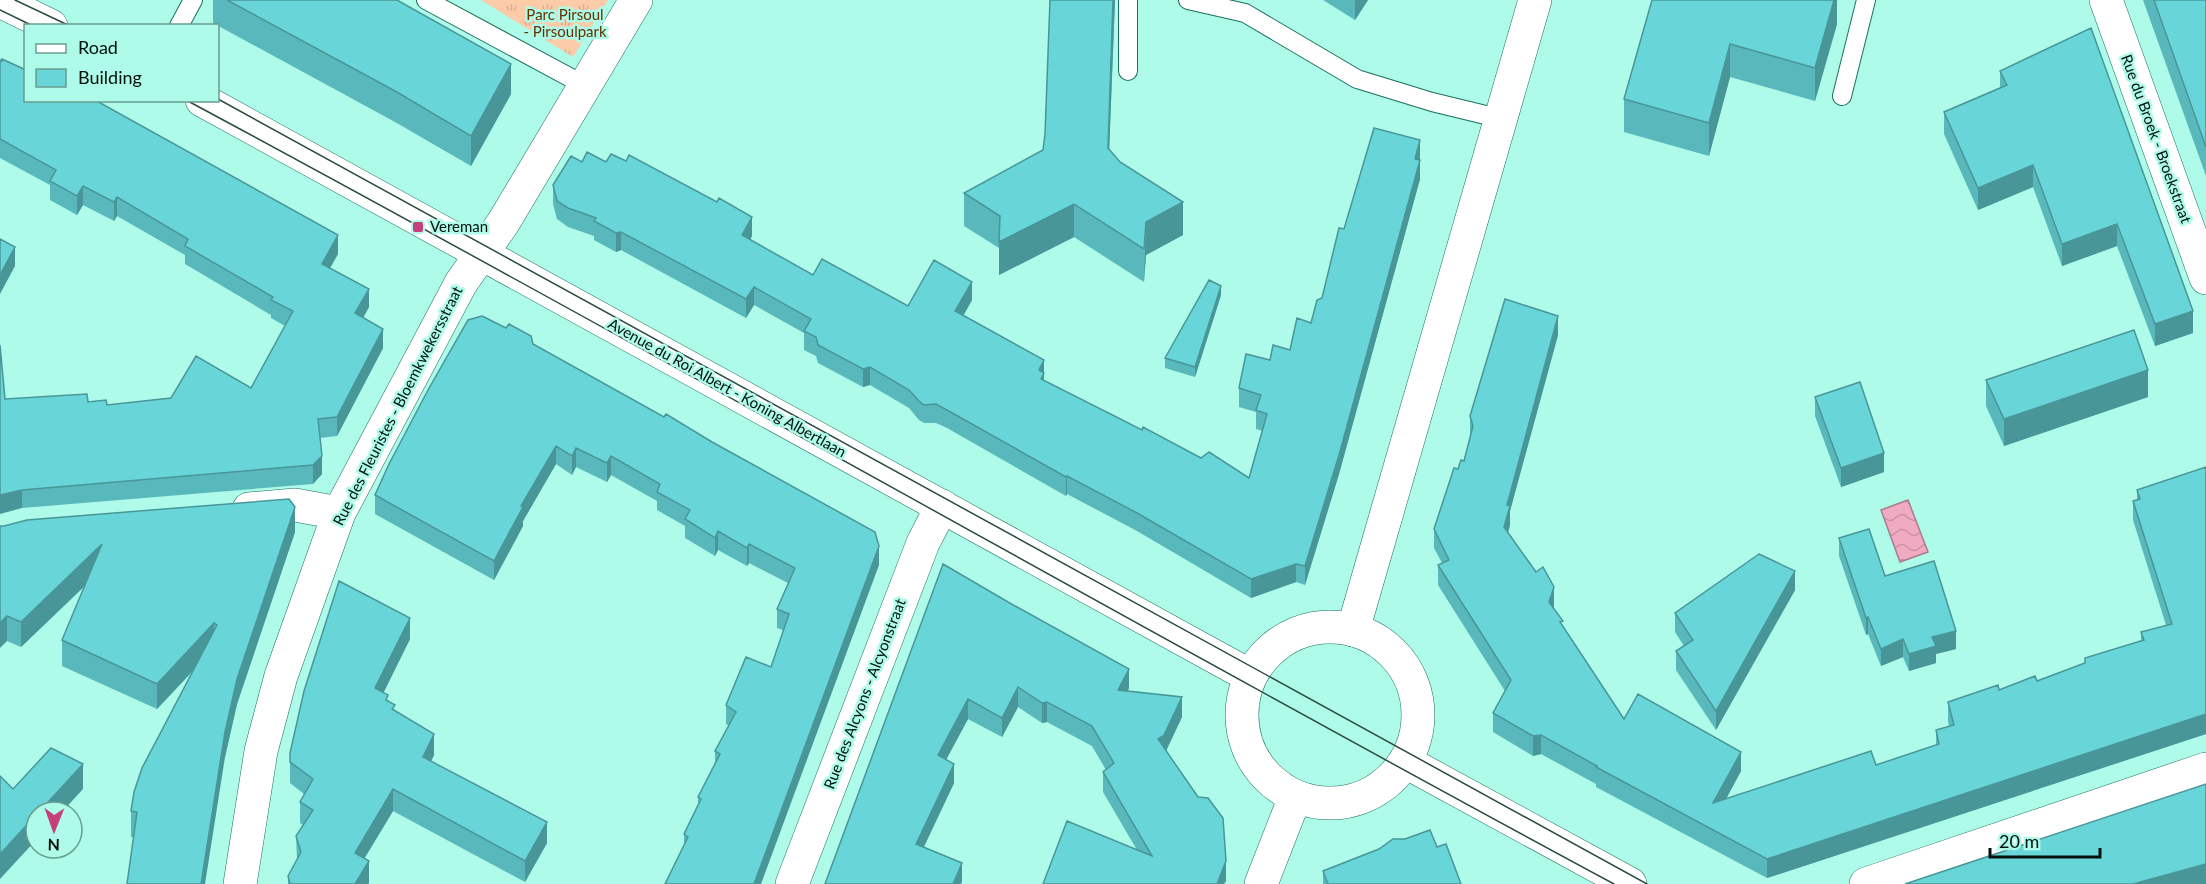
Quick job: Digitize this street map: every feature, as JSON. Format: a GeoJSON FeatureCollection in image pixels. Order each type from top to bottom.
{"type":"FeatureCollection","features":[{"type":"Feature","properties":{"kind":"street","name":"Rue des Fleuristes - Bloemkwekersstraat"},"geometry":{"type":"LineString","coordinates":[[240,884],[261,750],[278,686],[339,513],[461,283],[503,223],[636,0]]}},
{"type":"Feature","properties":{"kind":"street"},"geometry":{"type":"LineString","coordinates":[[1353,630],[1535,0]]}},
{"type":"Feature","properties":{"kind":"street","name":"Rue du Broek - Broekstraat"},"geometry":{"type":"LineString","coordinates":[[2106,0],[2206,278]]}},
{"type":"Feature","properties":{"kind":"street"},"geometry":{"type":"LineString","coordinates":[[0,1],[47,24]]}},
{"type":"Feature","properties":{"kind":"street","name":"Avenue du Roi Albert - Koning Albertlaan"},"geometry":{"type":"LineString","coordinates":[[206,102],[1250,676]]}},
{"type":"Feature","properties":{"kind":"street"},"geometry":{"type":"LineString","coordinates":[[224,511],[295,505],[339,513]]}},
{"type":"Feature","properties":{"kind":"street","name":"Rue des Alcyons - Alcyonstraat"},"geometry":{"type":"LineString","coordinates":[[792,884],[923,543],[942,506]]}},
{"type":"Feature","properties":{"kind":"street"},"geometry":{"type":"LineString","coordinates":[[1336,627],[1353,630],[1375,639],[1397,657],[1416,692],[1418,730],[1406,762],[1382,788],[1353,801],[1324,804],[1295,797],[1263,774],[1245,743],[1241,708],[1250,676],[1274,646],[1305,630],[1336,627]]}},
{"type":"Feature","properties":{"kind":"street"},"geometry":{"type":"LineString","coordinates":[[1406,762],[1630,884]]}},
{"type":"Feature","properties":{"kind":"street"},"geometry":{"type":"LineString","coordinates":[[1866,884],[2206,769]]}},
{"type":"Feature","properties":{"kind":"street"},"geometry":{"type":"LineString","coordinates":[[1261,884],[1295,797]]}},
{"type":"Feature","properties":{"kind":"lane"},"geometry":{"type":"LineString","coordinates":[[180,24],[193,0]]}},
{"type":"Feature","properties":{"kind":"lane"},"geometry":{"type":"LineString","coordinates":[[426,0],[584,85]]}},
{"type":"Feature","properties":{"kind":"lane"},"geometry":{"type":"LineString","coordinates":[[1128,0],[1128,71]]}},
{"type":"Feature","properties":{"kind":"lane"},"geometry":{"type":"LineString","coordinates":[[1188,0],[1245,13],[1357,79],[1432,102],[1502,119]]}},
{"type":"Feature","properties":{"kind":"lane"},"geometry":{"type":"LineString","coordinates":[[1842,96],[1866,0]]}},
{"type":"Feature","properties":{"kind":"green space","name":"Parc Pirsoul - Pirsoulpark"},"geometry":{"type":"Polygon","coordinates":[[[481,0],[608,0],[573,57],[481,0]]]}},
{"type":"Feature","properties":{"kind":"water"},"geometry":{"type":"Polygon","coordinates":[[[1908,500],[1928,552],[1900,562],[1881,510],[1908,500]]]}},
{"type":"Feature","properties":{"kind":"building"},"geometry":{"type":"Polygon","coordinates":[[[227,0],[397,0],[511,64],[471,136],[395,91],[227,0]]]}},
{"type":"Feature","properties":{"kind":"building"},"geometry":{"type":"Polygon","coordinates":[[[1050,0],[1113,0],[1108,148],[1120,162],[1183,202],[1146,222],[1144,249],[1074,204],[999,242],[1000,216],[964,193],[1043,150],[1050,0]]]}},
{"type":"Feature","properties":{"kind":"building"},"geometry":{"type":"Polygon","coordinates":[[[1652,0],[1834,0],[1815,68],[1730,44],[1709,123],[1624,99],[1652,0]]]}},
{"type":"Feature","properties":{"kind":"building"},"geometry":{"type":"Polygon","coordinates":[[[2154,0],[2206,0],[2206,147],[2154,0]]]}},
{"type":"Feature","properties":{"kind":"building"},"geometry":{"type":"Polygon","coordinates":[[[2091,28],[2193,311],[2155,324],[2117,224],[2062,244],[2033,165],[1978,188],[1944,112],[2007,85],[2000,71],[2091,28]]]}},
{"type":"Feature","properties":{"kind":"building"},"geometry":{"type":"Polygon","coordinates":[[[2,59],[24,69],[24,102],[99,102],[338,235],[322,264],[369,289],[355,313],[383,329],[337,417],[318,419],[322,456],[313,465],[22,490],[0,495],[0,345],[5,399],[87,394],[88,402],[106,400],[107,405],[171,398],[196,356],[251,388],[293,311],[271,300],[273,297],[185,246],[188,239],[117,197],[114,202],[83,186],[77,196],[50,181],[56,170],[0,139],[0,60],[2,59]]]}},
{"type":"Feature","properties":{"kind":"building"},"geometry":{"type":"Polygon","coordinates":[[[1374,128],[1420,140],[1415,159],[1420,160],[1339,455],[1305,566],[1296,564],[1251,579],[1137,513],[1066,477],[936,404],[924,405],[909,390],[870,367],[863,369],[818,345],[816,337],[804,331],[811,319],[754,287],[746,299],[621,232],[616,233],[594,221],[596,218],[568,208],[557,201],[553,185],[571,156],[582,162],[587,152],[606,162],[611,154],[626,161],[629,155],[717,202],[719,198],[752,217],[742,235],[813,275],[822,259],[908,306],[934,260],[972,282],[955,311],[1044,360],[1039,370],[1044,373],[1041,379],[1142,430],[1143,427],[1201,458],[1209,452],[1249,478],[1267,414],[1256,410],[1261,395],[1239,388],[1246,354],[1270,360],[1273,345],[1290,350],[1297,318],[1311,323],[1317,300],[1322,298],[1339,228],[1344,229],[1374,128]]]}},
{"type":"Feature","properties":{"kind":"building"},"geometry":{"type":"Polygon","coordinates":[[[0,239],[15,247],[0,275],[0,239]]]}},
{"type":"Feature","properties":{"kind":"building"},"geometry":{"type":"Polygon","coordinates":[[[1209,280],[1221,286],[1195,367],[1165,358],[1209,280]]]}},
{"type":"Feature","properties":{"kind":"building"},"geometry":{"type":"Polygon","coordinates":[[[1505,299],[1558,316],[1507,505],[1510,506],[1504,527],[1536,572],[1543,567],[1554,587],[1549,602],[1624,719],[1638,694],[1741,752],[1713,803],[1871,751],[1876,765],[1939,744],[1936,730],[1954,725],[1948,702],[1998,685],[1999,690],[2035,676],[2037,681],[2085,663],[2085,658],[2144,640],[2141,632],[2172,624],[2133,501],[2140,499],[2137,490],[2206,467],[2206,714],[1767,859],[1541,735],[1533,736],[1493,713],[1511,680],[1438,565],[1449,560],[1434,529],[1454,468],[1458,469],[1461,460],[1464,461],[1473,426],[1470,416],[1505,299]]]}},
{"type":"Feature","properties":{"kind":"building"},"geometry":{"type":"Polygon","coordinates":[[[482,316],[506,328],[509,324],[531,336],[533,344],[664,417],[666,414],[875,532],[879,546],[754,884],[665,884],[688,837],[684,834],[701,799],[698,797],[720,754],[715,751],[736,712],[726,705],[746,657],[771,667],[789,614],[777,609],[795,568],[749,544],[747,548],[718,531],[715,538],[685,519],[690,510],[657,492],[660,484],[611,456],[607,463],[576,448],[572,456],[556,446],[521,506],[523,507],[494,561],[375,495],[428,390],[468,320],[482,316]]]}},
{"type":"Feature","properties":{"kind":"building"},"geometry":{"type":"Polygon","coordinates":[[[2134,330],[2148,370],[2004,419],[1986,380],[2134,330]]]}},
{"type":"Feature","properties":{"kind":"building"},"geometry":{"type":"Polygon","coordinates":[[[1860,382],[1884,453],[1841,468],[1815,397],[1860,382]]]}},
{"type":"Feature","properties":{"kind":"building"},"geometry":{"type":"Polygon","coordinates":[[[289,499],[295,507],[237,679],[225,732],[201,884],[127,884],[137,812],[131,811],[134,792],[142,768],[217,625],[214,623],[157,684],[62,640],[102,544],[21,622],[7,616],[0,623],[0,526],[27,520],[289,499]]]}},
{"type":"Feature","properties":{"kind":"building"},"geometry":{"type":"Polygon","coordinates":[[[1869,529],[1885,576],[1934,561],[1956,631],[1932,637],[1936,646],[1909,654],[1903,639],[1881,649],[1868,617],[1866,618],[1839,538],[1869,529]]]}},
{"type":"Feature","properties":{"kind":"building"},"geometry":{"type":"Polygon","coordinates":[[[1759,554],[1795,571],[1716,711],[1676,651],[1693,640],[1675,613],[1759,554]]]}},
{"type":"Feature","properties":{"kind":"building"},"geometry":{"type":"Polygon","coordinates":[[[943,564],[1129,669],[1118,690],[1182,697],[1164,735],[1158,739],[1198,797],[1208,798],[1223,818],[1226,861],[1217,884],[1043,884],[1067,821],[1152,856],[1103,772],[1114,763],[1092,726],[1047,702],[1042,703],[1018,687],[1002,718],[968,699],[938,755],[954,764],[916,844],[962,863],[953,884],[825,884],[943,564]]]}},
{"type":"Feature","properties":{"kind":"building"},"geometry":{"type":"Polygon","coordinates":[[[339,581],[410,618],[375,688],[388,695],[386,700],[395,705],[392,709],[434,734],[423,757],[547,822],[525,861],[393,789],[355,853],[369,861],[355,884],[290,884],[288,876],[301,852],[296,836],[313,810],[300,802],[313,779],[290,762],[290,753],[304,691],[339,581]]]}},
{"type":"Feature","properties":{"kind":"building"},"geometry":{"type":"Polygon","coordinates":[[[51,748],[83,764],[50,800],[24,800],[24,828],[0,854],[0,776],[13,789],[51,748]]]}},
{"type":"Feature","properties":{"kind":"building"},"geometry":{"type":"Polygon","coordinates":[[[2206,784],[2206,864],[2133,884],[1905,884],[2206,784]]]}},
{"type":"Feature","properties":{"kind":"building"},"geometry":{"type":"Polygon","coordinates":[[[1430,830],[1437,847],[1446,844],[1461,884],[1328,884],[1323,871],[1379,849],[1393,839],[1405,839],[1430,830]]]}},
{"type":"Feature","properties":{"kind":"tram line"},"geometry":{"type":"LineString","coordinates":[[15,0],[66,24]]}},
{"type":"Feature","properties":{"kind":"tram line"},"geometry":{"type":"LineString","coordinates":[[0,10],[29,24]]}},
{"type":"Feature","properties":{"kind":"tram line"},"geometry":{"type":"LineString","coordinates":[[219,100],[1647,884]]}},
{"type":"Feature","properties":{"kind":"tram line"},"geometry":{"type":"LineString","coordinates":[[190,102],[1614,884]]}},
{"type":"Feature","properties":{"kind":"place","name":"Vereman"},"geometry":{"type":"Point","coordinates":[418,227]}}]}
